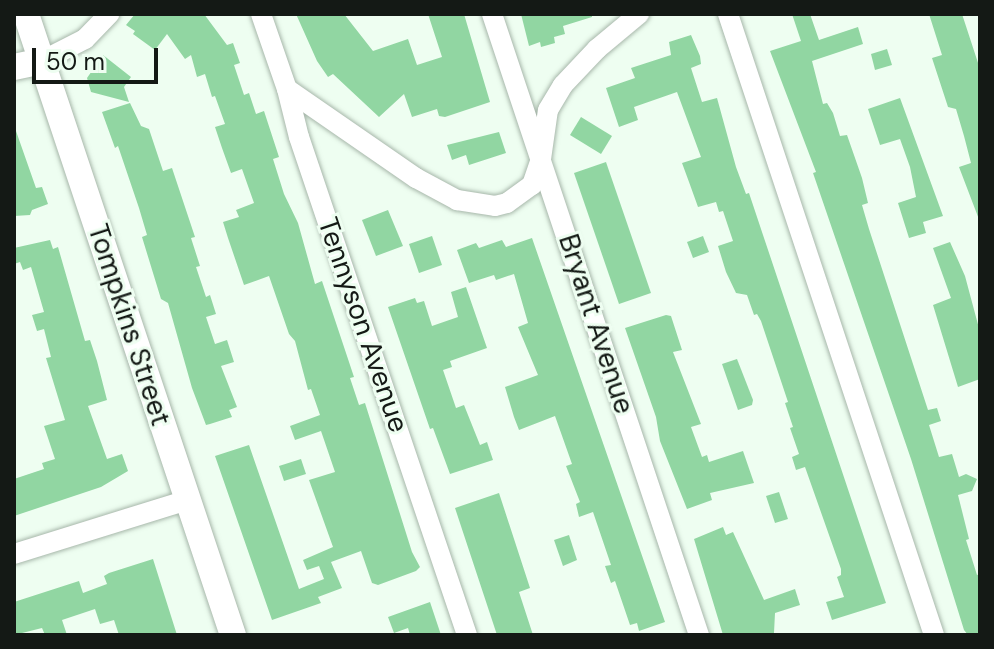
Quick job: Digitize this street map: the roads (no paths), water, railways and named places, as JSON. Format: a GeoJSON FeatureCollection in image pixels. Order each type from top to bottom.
{"type":"FeatureCollection","features":[{"type":"Feature","properties":{"kind":"street","name":"Tompkins Street"},"geometry":{"type":"LineString","coordinates":[[26,14],[233,635]]}},
{"type":"Feature","properties":{"kind":"street"},"geometry":{"type":"LineString","coordinates":[[14,67],[42,61],[85,39],[109,14]]}},
{"type":"Feature","properties":{"kind":"street","name":"Tennyson Avenue"},"geometry":{"type":"LineString","coordinates":[[261,14],[287,89],[299,137],[467,635]]}},
{"type":"Feature","properties":{"kind":"street","name":"Bryant Avenue"},"geometry":{"type":"LineString","coordinates":[[492,14],[699,635]]}},
{"type":"Feature","properties":{"kind":"street"},"geometry":{"type":"LineString","coordinates":[[287,89],[416,178],[457,200],[482,206],[507,203],[532,185],[541,159],[548,110],[563,85],[597,49],[639,14]]}},
{"type":"Feature","properties":{"kind":"street"},"geometry":{"type":"LineString","coordinates":[[728,14],[934,635]]}},
{"type":"Feature","properties":{"kind":"street"},"geometry":{"type":"LineString","coordinates":[[14,554],[187,500]]}}]}
